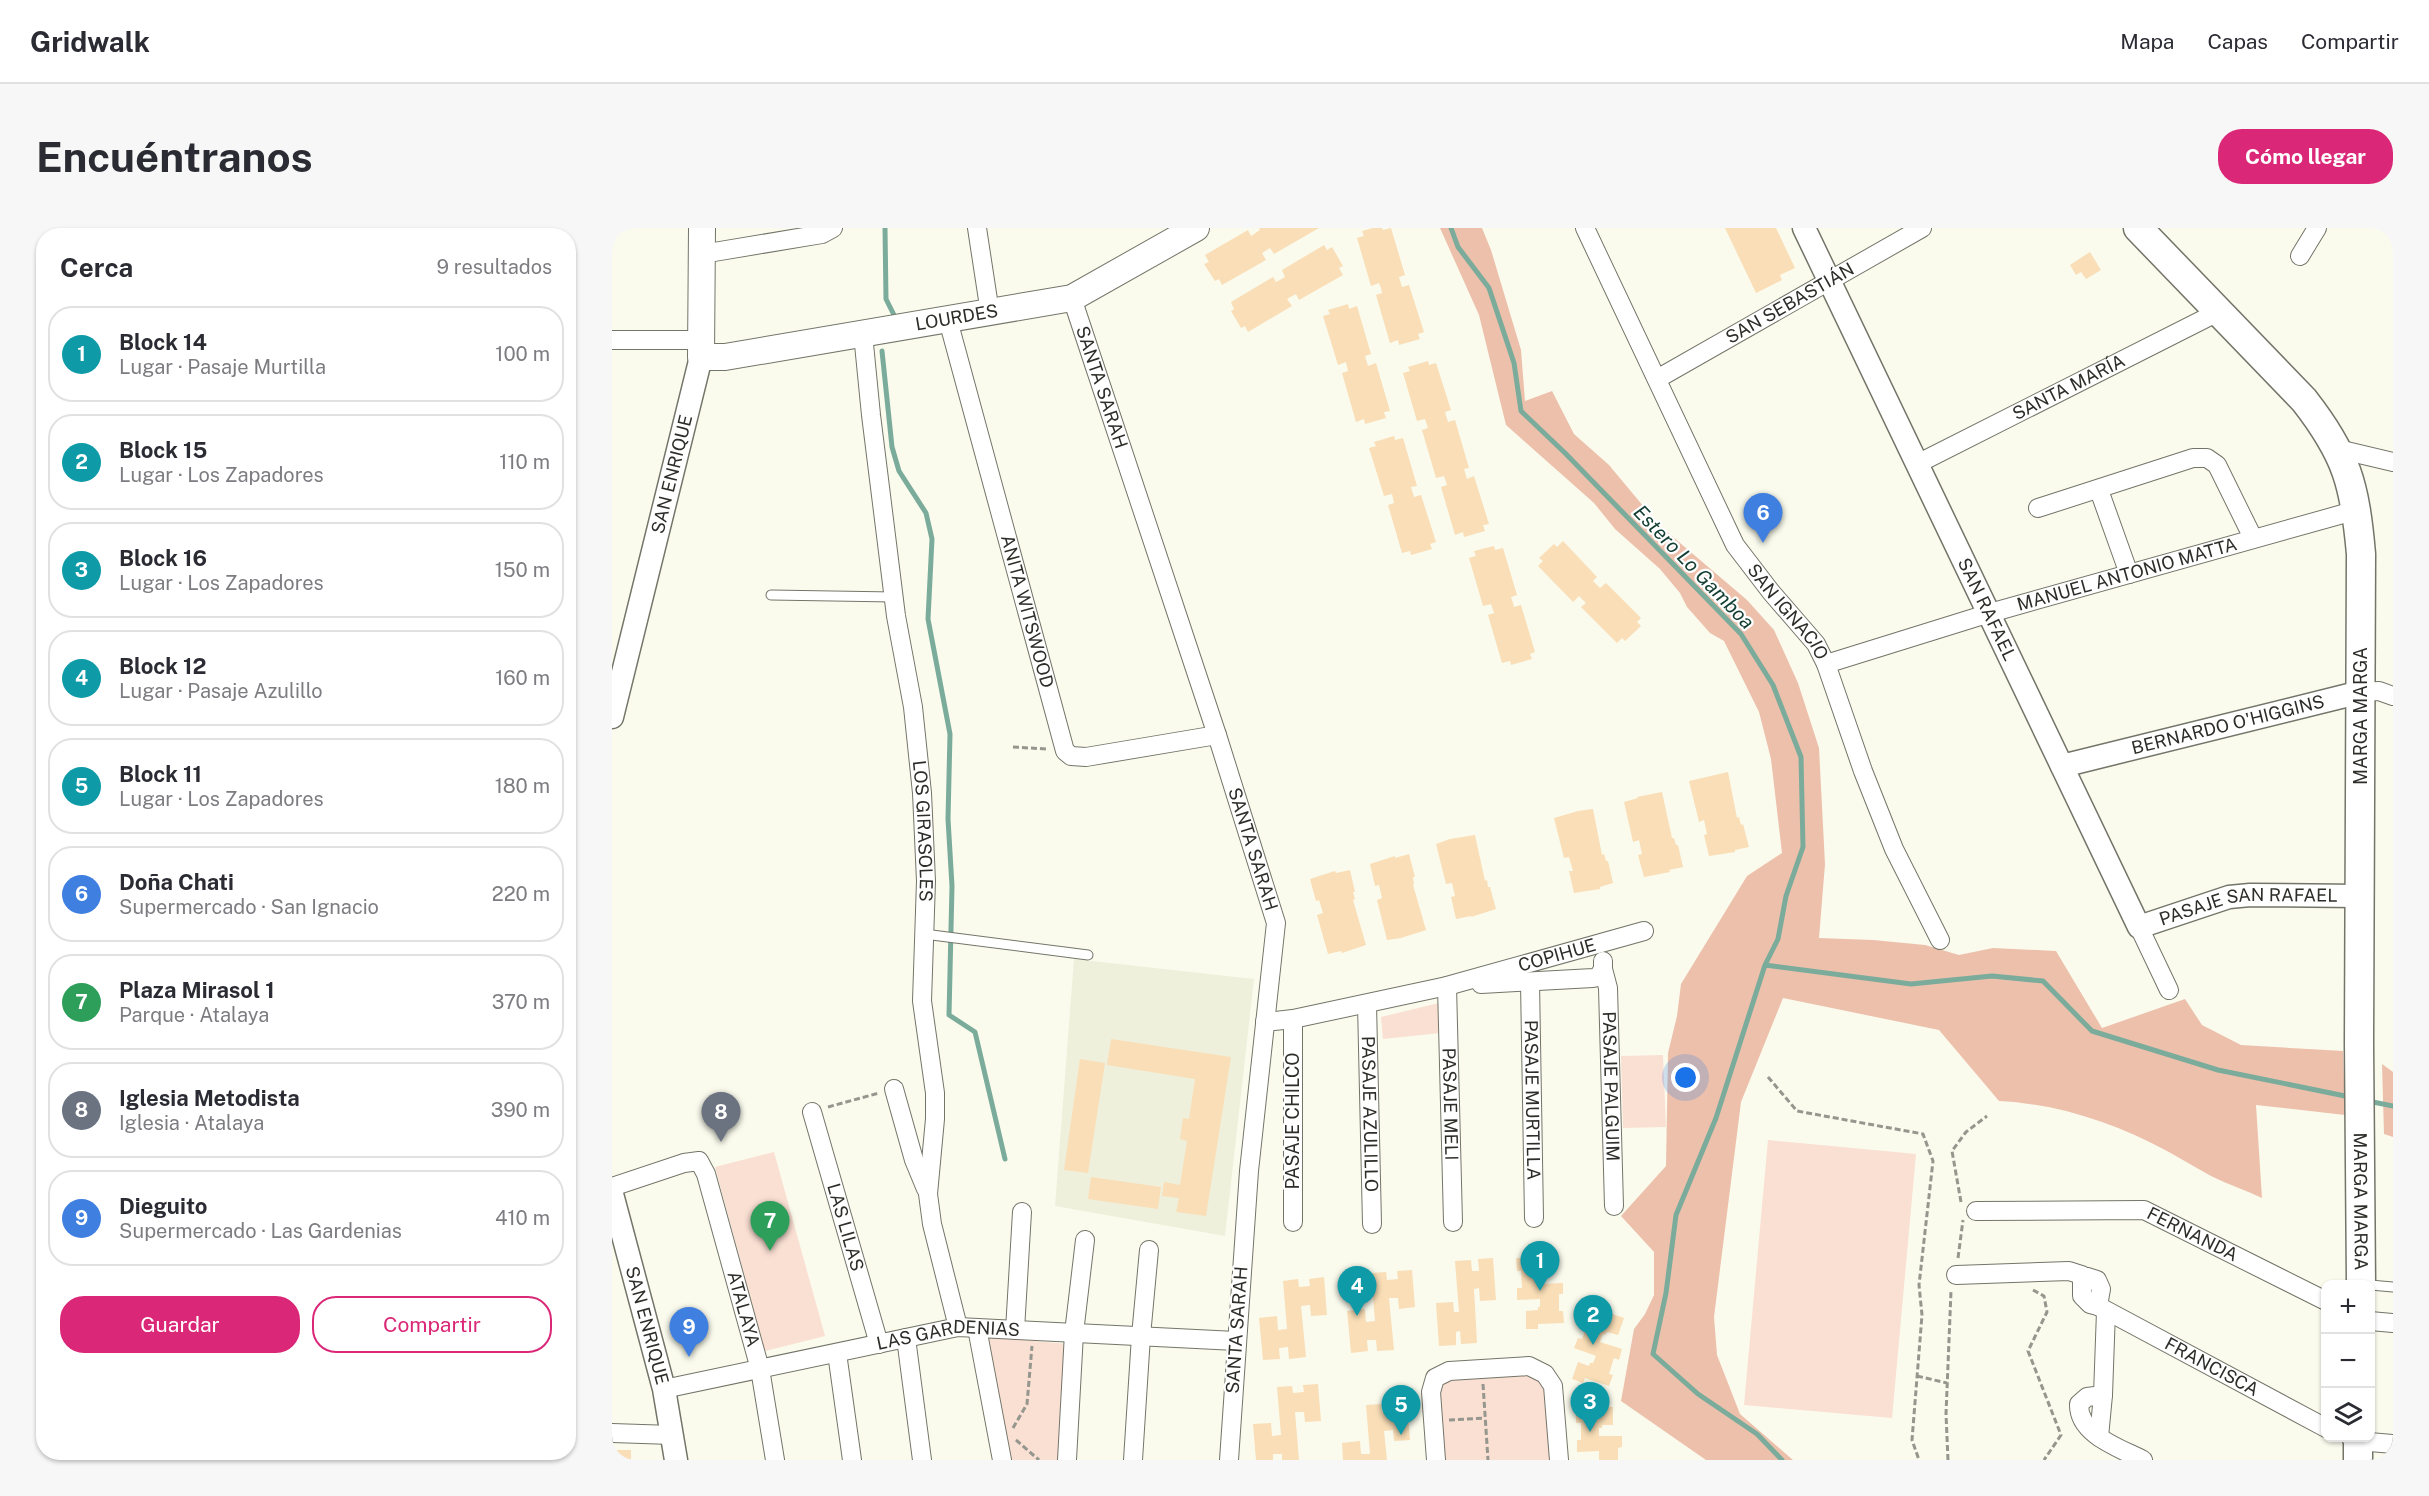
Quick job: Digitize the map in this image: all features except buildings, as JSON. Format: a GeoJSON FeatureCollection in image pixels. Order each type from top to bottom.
{"type":"FeatureCollection","features":[{"type":"Feature","properties":{"kind":"main road","name":"SAN ENRIQUE"},"geometry":{"type":"LineString","coordinates":[[701,349],[702,228]]}},
{"type":"Feature","properties":{"kind":"main road","name":"LOURDES"},"geometry":{"type":"LineString","coordinates":[[701,349],[725,357],[1072,298],[1196,228]]}},
{"type":"Feature","properties":{"kind":"main road","name":"MARGA MARGA"},"geometry":{"type":"LineString","coordinates":[[2138,228],[2304,400],[2324,425],[2338,449],[2353,486],[2361,554],[2359,1042],[2361,1280]]}},
{"type":"Feature","properties":{"kind":"street"},"geometry":{"type":"LineString","coordinates":[[702,254],[822,234],[833,228]]}},
{"type":"Feature","properties":{"kind":"street"},"geometry":{"type":"LineString","coordinates":[[977,228],[990,313]]}},
{"type":"Feature","properties":{"kind":"street","name":"SAN IGNACIO"},"geometry":{"type":"LineString","coordinates":[[1585,228],[1736,545],[1771,592],[1816,644],[1826,664],[1863,771],[1894,849],[1940,940]]}},
{"type":"Feature","properties":{"kind":"street","name":"SAN RAFAEL"},"geometry":{"type":"LineString","coordinates":[[1804,228],[2169,990]]}},
{"type":"Feature","properties":{"kind":"street","name":"SAN SEBASTIÁN"},"geometry":{"type":"LineString","coordinates":[[1657,380],[1923,228]]}},
{"type":"Feature","properties":{"kind":"street"},"geometry":{"type":"LineString","coordinates":[[2300,256],[2317,228]]}},
{"type":"Feature","properties":{"kind":"street","name":"SANTA SARAH"},"geometry":{"type":"LineString","coordinates":[[1072,298],[1218,735],[1276,923],[1249,1171],[1228,1460]]}},
{"type":"Feature","properties":{"kind":"street","name":"SANTA MARÍA"},"geometry":{"type":"LineString","coordinates":[[1917,464],[2220,311]]}},
{"type":"Feature","properties":{"kind":"street","name":"ANITA WITSWOOD"},"geometry":{"type":"LineString","coordinates":[[948,320],[1065,751]]}},
{"type":"Feature","properties":{"kind":"street","name":"LOS GIRASOLES"},"geometry":{"type":"LineString","coordinates":[[863,334],[894,597],[914,707],[922,793],[926,881],[922,1001],[935,1093],[928,1194],[932,1224],[958,1327]]}},
{"type":"Feature","properties":{"kind":"street"},"geometry":{"type":"LineString","coordinates":[[612,340],[701,349]]}},
{"type":"Feature","properties":{"kind":"street","name":"SAN ENRIQUE"},"geometry":{"type":"LineString","coordinates":[[612,717],[701,349]]}},
{"type":"Feature","properties":{"kind":"street"},"geometry":{"type":"LineString","coordinates":[[2338,449],[2393,462]]}},
{"type":"Feature","properties":{"kind":"street"},"geometry":{"type":"LineString","coordinates":[[2038,508],[2193,458],[2207,458],[2217,465],[2253,538]]}},
{"type":"Feature","properties":{"kind":"street"},"geometry":{"type":"LineString","coordinates":[[2099,490],[2129,574]]}},
{"type":"Feature","properties":{"kind":"street","name":"MANUEL ANTONIO MATTA"},"geometry":{"type":"LineString","coordinates":[[1826,664],[1990,613],[2357,510]]}},
{"type":"Feature","properties":{"kind":"street","name":"BERNARDO O'HIGGINS"},"geometry":{"type":"LineString","coordinates":[[2062,766],[2361,692],[2379,691],[2393,696]]}},
{"type":"Feature","properties":{"kind":"street"},"geometry":{"type":"LineString","coordinates":[[1065,751],[1071,756],[1086,757],[1218,735]]}},
{"type":"Feature","properties":{"kind":"street","name":"PASAJE SAN RAFAEL"},"geometry":{"type":"LineString","coordinates":[[2139,927],[2229,897],[2250,895],[2360,896]]}},
{"type":"Feature","properties":{"kind":"street"},"geometry":{"type":"LineString","coordinates":[[1587,947],[1644,931]]}},
{"type":"Feature","properties":{"kind":"street","name":"COPIHUE"},"geometry":{"type":"LineString","coordinates":[[1266,1022],[1293,1019],[1447,986],[1587,947],[1601,955],[1603,969],[1598,977],[1447,986]]}},
{"type":"Feature","properties":{"kind":"street","name":"PASAJE PALGUIM"},"geometry":{"type":"LineString","coordinates":[[1603,969],[1608,988],[1614,1206]]}},
{"type":"Feature","properties":{"kind":"street","name":"PASAJE MURTILLA"},"geometry":{"type":"LineString","coordinates":[[1530,982],[1534,1218]]}},
{"type":"Feature","properties":{"kind":"street","name":"PASAJE MELI"},"geometry":{"type":"LineString","coordinates":[[1447,986],[1453,1222]]}},
{"type":"Feature","properties":{"kind":"street","name":"PASAJE AZULILLO"},"geometry":{"type":"LineString","coordinates":[[1367,1004],[1372,1224]]}},
{"type":"Feature","properties":{"kind":"street","name":"PASAJE CHILCO"},"geometry":{"type":"LineString","coordinates":[[1293,1019],[1293,1222]]}},
{"type":"Feature","properties":{"kind":"street"},"geometry":{"type":"LineString","coordinates":[[894,1089],[914,1160],[928,1194]]}},
{"type":"Feature","properties":{"kind":"street","name":"LAS LILAS"},"geometry":{"type":"LineString","coordinates":[[812,1112],[879,1344]]}},
{"type":"Feature","properties":{"kind":"street","name":"ATALAYA"},"geometry":{"type":"LineString","coordinates":[[612,1187],[684,1163],[699,1161],[706,1174],[760,1369],[775,1460]]}},
{"type":"Feature","properties":{"kind":"street","name":"SAN ENRIQUE"},"geometry":{"type":"LineString","coordinates":[[612,1194],[617,1232],[664,1389],[676,1460]]}},
{"type":"Feature","properties":{"kind":"street","name":"FERNANDA"},"geometry":{"type":"LineString","coordinates":[[1976,1211],[2144,1210],[2321,1299]]}},
{"type":"Feature","properties":{"kind":"street"},"geometry":{"type":"LineString","coordinates":[[1015,1330],[1022,1212]]}},
{"type":"Feature","properties":{"kind":"street"},"geometry":{"type":"LineString","coordinates":[[1067,1460],[1074,1333],[1085,1240]]}},
{"type":"Feature","properties":{"kind":"street"},"geometry":{"type":"LineString","coordinates":[[1133,1460],[1149,1250]]}},
{"type":"Feature","properties":{"kind":"street","name":"FRANCISCA"},"geometry":{"type":"LineString","coordinates":[[1956,1275],[2069,1271],[2082,1275],[2082,1296],[2091,1304],[2321,1426]]}},
{"type":"Feature","properties":{"kind":"street"},"geometry":{"type":"LineString","coordinates":[[2102,1309],[2103,1395],[2087,1397],[2079,1404],[2078,1416],[2099,1437],[2144,1460]]}},
{"type":"Feature","properties":{"kind":"street"},"geometry":{"type":"LineString","coordinates":[[2375,1321],[2393,1323]]}},
{"type":"Feature","properties":{"kind":"street","name":"LAS GARDENIAS"},"geometry":{"type":"LineString","coordinates":[[664,1389],[958,1327],[1236,1341]]}},
{"type":"Feature","properties":{"kind":"street"},"geometry":{"type":"LineString","coordinates":[[977,1328],[1006,1448]]}},
{"type":"Feature","properties":{"kind":"street"},"geometry":{"type":"LineString","coordinates":[[906,1338],[922,1460]]}},
{"type":"Feature","properties":{"kind":"street"},"geometry":{"type":"LineString","coordinates":[[837,1353],[852,1460]]}},
{"type":"Feature","properties":{"kind":"street"},"geometry":{"type":"LineString","coordinates":[[1436,1460],[1431,1392],[1436,1378],[1449,1371],[1529,1366],[1545,1374],[1553,1386],[1559,1460]]}},
{"type":"Feature","properties":{"kind":"street"},"geometry":{"type":"LineString","coordinates":[[612,1433],[672,1435]]}},
{"type":"Feature","properties":{"kind":"street"},"geometry":{"type":"LineString","coordinates":[[2356,1444],[2393,1444]]}},
{"type":"Feature","properties":{"kind":"lane"},"geometry":{"type":"LineString","coordinates":[[771,595],[894,597]]}},
{"type":"Feature","properties":{"kind":"lane"},"geometry":{"type":"LineString","coordinates":[[924,934],[1088,955]]}},
{"type":"Feature","properties":{"kind":"lane"},"geometry":{"type":"LineString","coordinates":[[2375,1285],[2393,1287]]}},
{"type":"Feature","properties":{"kind":"path"},"geometry":{"type":"LineString","coordinates":[[1013,747],[1065,751]]}},
{"type":"Feature","properties":{"kind":"path"},"geometry":{"type":"LineString","coordinates":[[1768,1077],[1797,1111],[1923,1134],[1933,1161],[1919,1285],[1922,1315],[1912,1440],[1918,1460]]}},
{"type":"Feature","properties":{"kind":"path"},"geometry":{"type":"LineString","coordinates":[[812,1112],[861,1098]]}},
{"type":"Feature","properties":{"kind":"path"},"geometry":{"type":"LineString","coordinates":[[2002,1274],[2044,1296],[2047,1312],[2028,1351],[2061,1435],[2043,1460]]}},
{"type":"Feature","properties":{"kind":"path"},"geometry":{"type":"LineString","coordinates":[[1034,1331],[1028,1404],[1006,1448],[1039,1460]]}},
{"type":"Feature","properties":{"kind":"path"},"geometry":{"type":"LineString","coordinates":[[1482,1368],[1488,1460]]}},
{"type":"Feature","properties":{"kind":"path"},"geometry":{"type":"LineString","coordinates":[[1917,1376],[1947,1383]]}},
{"type":"Feature","properties":{"kind":"path"},"geometry":{"type":"LineString","coordinates":[[1433,1421],[1485,1418]]}},
{"type":"Feature","properties":{"kind":"shaded area"},"geometry":{"type":"Polygon","coordinates":[[[1440,228],[1482,228],[1491,250],[1521,350],[1525,401],[1552,391],[1574,434],[1609,465],[1659,525],[1747,600],[1774,630],[1798,683],[1819,748],[1825,864],[1819,938],[1925,945],[1959,955],[1993,948],[2056,951],[2102,1028],[2185,999],[2202,1025],[2241,1045],[2343,1051],[2345,1115],[2256,1105],[2262,1198],[2217,1179],[2147,1141],[2107,1124],[2043,1106],[1999,1101],[1939,1030],[1783,998],[1741,1102],[1714,1317],[1717,1355],[1740,1414],[1793,1460],[1706,1460],[1621,1401],[1634,1329],[1645,1314],[1654,1295],[1654,1252],[1621,1216],[1666,1166],[1668,1053],[1677,1016],[1681,984],[1747,876],[1782,853],[1771,759],[1759,712],[1724,641],[1710,633],[1687,607],[1680,593],[1660,569],[1615,529],[1594,503],[1506,425],[1479,315],[1440,228]]]}},
{"type":"Feature","properties":{"kind":"shaded area"},"geometry":{"type":"Polygon","coordinates":[[[1074,959],[1254,979],[1225,1236],[1055,1206],[1074,959]]]}},
{"type":"Feature","properties":{"kind":"shaded area"},"geometry":{"type":"Polygon","coordinates":[[[1439,1003],[1440,1033],[1383,1039],[1381,1017],[1439,1003]]]}},
{"type":"Feature","properties":{"kind":"shaded area"},"geometry":{"type":"Polygon","coordinates":[[[1663,1055],[1666,1127],[1623,1128],[1621,1056],[1663,1055]]]}},
{"type":"Feature","properties":{"kind":"shaded area"},"geometry":{"type":"Polygon","coordinates":[[[2382,1064],[2393,1072],[2393,1137],[2384,1134],[2382,1064]]]}},
{"type":"Feature","properties":{"kind":"shaded area"},"geometry":{"type":"Polygon","coordinates":[[[1768,1140],[1916,1154],[1892,1418],[1744,1405],[1768,1140]]]}},
{"type":"Feature","properties":{"kind":"shaded area"},"geometry":{"type":"Polygon","coordinates":[[[774,1152],[825,1336],[765,1351],[715,1167],[774,1152]]]}},
{"type":"Feature","properties":{"kind":"shaded area"},"geometry":{"type":"Polygon","coordinates":[[[986,1337],[1068,1344],[1062,1460],[1009,1460],[986,1337]]]}},
{"type":"Feature","properties":{"kind":"shaded area"},"geometry":{"type":"Polygon","coordinates":[[[1534,1374],[1546,1389],[1551,1460],[1443,1460],[1437,1390],[1447,1379],[1534,1374]]]}},
{"type":"Feature","properties":{"kind":"waterway"},"geometry":{"type":"LineString","coordinates":[[885,228],[886,299],[895,317]]}},
{"type":"Feature","properties":{"kind":"waterway","name":"Estero Lo Gamboa"},"geometry":{"type":"LineString","coordinates":[[1451,228],[1458,247],[1489,288],[1514,363],[1521,411],[1565,453],[1741,634],[1773,685],[1801,757],[1803,847],[1786,896],[1778,939],[1765,965],[1716,1118],[1676,1215],[1666,1293],[1653,1354],[1698,1394],[1757,1434],[1782,1460]]}},
{"type":"Feature","properties":{"kind":"waterway"},"geometry":{"type":"LineString","coordinates":[[882,351],[892,447],[899,471],[926,513],[932,539],[928,619],[950,734],[948,819],[952,886],[949,1015],[975,1032],[1005,1159]]}},
{"type":"Feature","properties":{"kind":"waterway"},"geometry":{"type":"LineString","coordinates":[[1765,965],[1911,984],[1992,976],[2043,981],[2092,1031],[2218,1070],[2350,1097]]}},
{"type":"Feature","properties":{"kind":"waterway"},"geometry":{"type":"LineString","coordinates":[[2368,1101],[2393,1106]]}},
{"type":"Feature","properties":{"kind":"place","name":"Doña Chati"},"geometry":{"type":"Point","coordinates":[1763,543]}},
{"type":"Feature","properties":{"kind":"place","name":"Iglesia Metodista"},"geometry":{"type":"Point","coordinates":[721,1142]}},
{"type":"Feature","properties":{"kind":"place","name":"Plaza Mirasol 1"},"geometry":{"type":"Point","coordinates":[770,1251]}},
{"type":"Feature","properties":{"kind":"place","name":"Block 14"},"geometry":{"type":"Point","coordinates":[1540,1291]}},
{"type":"Feature","properties":{"kind":"place","name":"Block 12"},"geometry":{"type":"Point","coordinates":[1357,1316]}},
{"type":"Feature","properties":{"kind":"place","name":"Block 15"},"geometry":{"type":"Point","coordinates":[1593,1345]}},
{"type":"Feature","properties":{"kind":"place","name":"Dieguito"},"geometry":{"type":"Point","coordinates":[689,1357]}},
{"type":"Feature","properties":{"kind":"place","name":"Block 16"},"geometry":{"type":"Point","coordinates":[1590,1432]}},
{"type":"Feature","properties":{"kind":"place","name":"Block 11"},"geometry":{"type":"Point","coordinates":[1401,1435]}}]}
